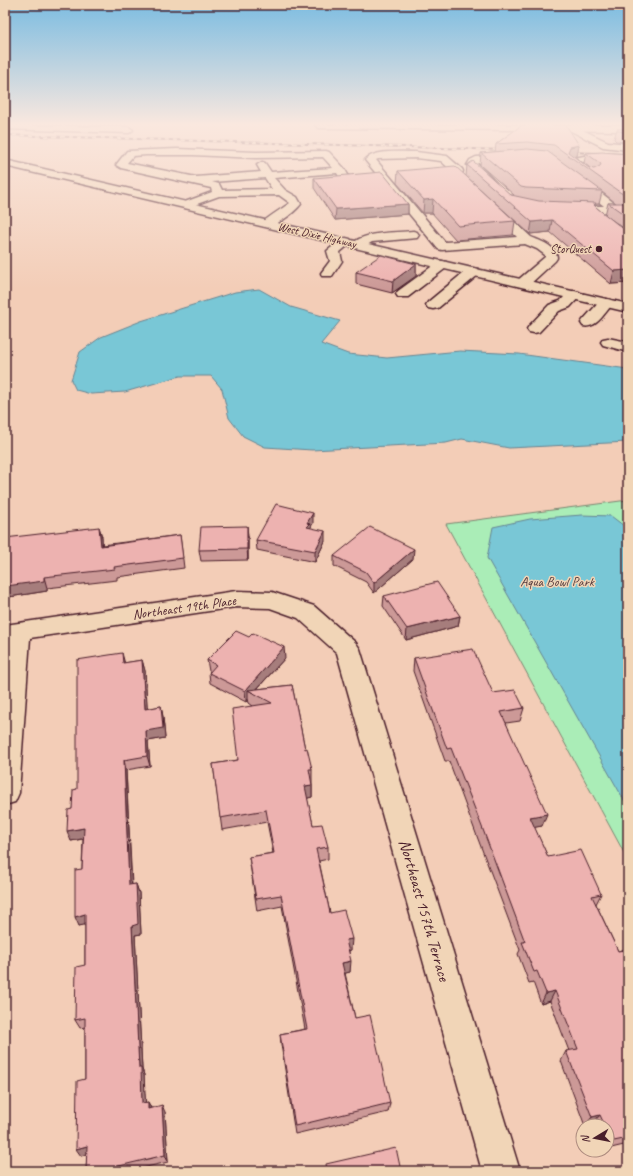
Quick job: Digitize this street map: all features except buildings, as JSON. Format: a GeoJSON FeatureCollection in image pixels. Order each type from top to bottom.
{"type":"FeatureCollection","features":[{"type":"Feature","properties":{"kind":"main road","name":"West Dixie Highway"},"geometry":{"type":"LineString","coordinates":[[78,180],[628,308]]}},
{"type":"Feature","properties":{"kind":"main road"},"geometry":{"type":"LineString","coordinates":[[194,180],[215,186],[218,193]]}},
{"type":"Feature","properties":{"kind":"main road"},"geometry":{"type":"LineString","coordinates":[[267,224],[278,218],[296,204],[294,199],[278,189],[271,180]]}},
{"type":"Feature","properties":{"kind":"main road"},"geometry":{"type":"LineString","coordinates":[[318,182],[341,180]]}},
{"type":"Feature","properties":{"kind":"main road"},"geometry":{"type":"LineString","coordinates":[[387,180],[442,246],[446,254],[438,264],[403,294]]}},
{"type":"Feature","properties":{"kind":"main road"},"geometry":{"type":"LineString","coordinates":[[459,180],[527,240],[542,246],[551,254],[551,258],[523,284]]}},
{"type":"Feature","properties":{"kind":"main road"},"geometry":{"type":"LineString","coordinates":[[488,180],[497,188]]}},
{"type":"Feature","properties":{"kind":"main road"},"geometry":{"type":"LineString","coordinates":[[577,180],[616,210]]}},
{"type":"Feature","properties":{"kind":"main road"},"geometry":{"type":"LineString","coordinates":[[186,205],[218,193],[278,189],[290,184]]}},
{"type":"Feature","properties":{"kind":"main road"},"geometry":{"type":"LineString","coordinates":[[557,209],[628,210]]}},
{"type":"Feature","properties":{"kind":"main road"},"geometry":{"type":"LineString","coordinates":[[327,273],[336,261],[333,251],[369,239],[413,235]]}},
{"type":"Feature","properties":{"kind":"main road"},"geometry":{"type":"LineString","coordinates":[[442,246],[527,240]]}},
{"type":"Feature","properties":{"kind":"main road"},"geometry":{"type":"LineString","coordinates":[[433,304],[473,272]]}},
{"type":"Feature","properties":{"kind":"main road"},"geometry":{"type":"LineString","coordinates":[[534,329],[554,308],[565,304],[574,295]]}},
{"type":"Feature","properties":{"kind":"main road"},"geometry":{"type":"LineString","coordinates":[[588,323],[606,303]]}},
{"type":"Feature","properties":{"kind":"main road"},"geometry":{"type":"LineString","coordinates":[[608,342],[628,347]]}},
{"type":"Feature","properties":{"kind":"main road","name":"Northeast 19th Place"},"geometry":{"type":"LineString","coordinates":[[12,632],[236,599],[272,600],[306,612],[348,649]]}},
{"type":"Feature","properties":{"kind":"main road"},"geometry":{"type":"LineString","coordinates":[[5,793],[12,632]]}},
{"type":"Feature","properties":{"kind":"main road","name":"Northeast 157th Terrace"},"geometry":{"type":"LineString","coordinates":[[348,649],[501,1171]]}},
{"type":"Feature","properties":{"kind":"green space","name":"Aqua Bowl Park"},"geometry":{"type":"Polygon","coordinates":[[[628,500],[628,860],[446,524],[628,500]]]}},
{"type":"Feature","properties":{"kind":"water"},"geometry":{"type":"Polygon","coordinates":[[[259,289],[291,307],[340,321],[321,344],[348,354],[387,358],[460,351],[519,354],[628,369],[628,442],[509,448],[462,439],[446,443],[312,450],[265,447],[243,436],[229,418],[222,389],[211,376],[180,376],[125,392],[91,394],[76,390],[71,380],[80,352],[101,337],[141,321],[235,292],[259,289]]]}},
{"type":"Feature","properties":{"kind":"water","name":"Aqua Bowl Park"},"geometry":{"type":"Polygon","coordinates":[[[582,515],[611,516],[628,529],[628,807],[487,558],[493,527],[530,519],[582,515]]]}},
{"type":"Feature","properties":{"kind":"place","name":"StorQuest"},"geometry":{"type":"Point","coordinates":[599,249]}}]}
